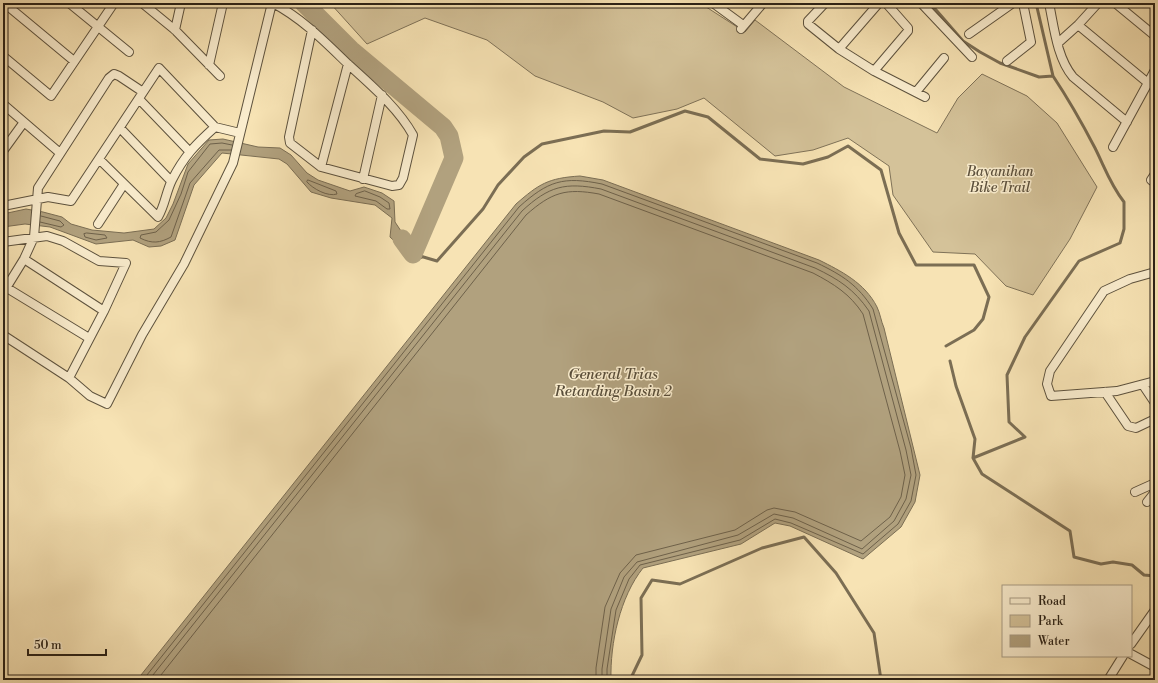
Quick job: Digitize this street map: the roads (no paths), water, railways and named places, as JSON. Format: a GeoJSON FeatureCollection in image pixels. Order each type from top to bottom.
{"type":"FeatureCollection","features":[{"type":"Feature","properties":{"kind":"street"},"geometry":{"type":"LineString","coordinates":[[4,3],[74,61]]}},
{"type":"Feature","properties":{"kind":"street"},"geometry":{"type":"LineString","coordinates":[[69,3],[129,52]]}},
{"type":"Feature","properties":{"kind":"street"},"geometry":{"type":"LineString","coordinates":[[3,56],[51,96],[114,3]]}},
{"type":"Feature","properties":{"kind":"street"},"geometry":{"type":"LineString","coordinates":[[142,3],[175,30],[220,76]]}},
{"type":"Feature","properties":{"kind":"street"},"geometry":{"type":"LineString","coordinates":[[175,30],[181,3]]}},
{"type":"Feature","properties":{"kind":"street"},"geometry":{"type":"LineString","coordinates":[[209,65],[223,3]]}},
{"type":"Feature","properties":{"kind":"street"},"geometry":{"type":"LineString","coordinates":[[3,335],[69,378],[90,396],[107,404],[142,335],[184,264],[233,163],[273,3],[312,30],[382,95],[409,129],[413,135],[412,141],[403,178],[399,185],[392,186],[321,167],[290,143],[289,137],[312,30]]}},
{"type":"Feature","properties":{"kind":"street"},"geometry":{"type":"LineString","coordinates":[[713,3],[742,28],[763,3]]}},
{"type":"Feature","properties":{"kind":"street"},"geometry":{"type":"LineString","coordinates":[[825,3],[808,21],[808,24],[839,49],[874,72],[925,97]]}},
{"type":"Feature","properties":{"kind":"street"},"geometry":{"type":"LineString","coordinates":[[839,49],[879,3]]}},
{"type":"Feature","properties":{"kind":"street"},"geometry":{"type":"LineString","coordinates":[[874,72],[908,31],[908,28],[886,3]]}},
{"type":"Feature","properties":{"kind":"street"},"geometry":{"type":"LineString","coordinates":[[921,3],[972,57]]}},
{"type":"Feature","properties":{"kind":"street"},"geometry":{"type":"LineString","coordinates":[[969,34],[1013,3]]}},
{"type":"Feature","properties":{"kind":"street"},"geometry":{"type":"LineString","coordinates":[[1007,61],[1031,42],[1023,3]]}},
{"type":"Feature","properties":{"kind":"street"},"geometry":{"type":"LineString","coordinates":[[1049,3],[1064,64],[1073,77],[1127,122]]}},
{"type":"Feature","properties":{"kind":"street"},"geometry":{"type":"LineString","coordinates":[[1058,42],[1078,25],[1098,3]]}},
{"type":"Feature","properties":{"kind":"street"},"geometry":{"type":"LineString","coordinates":[[1115,3],[1155,36]]}},
{"type":"Feature","properties":{"kind":"street"},"geometry":{"type":"LineString","coordinates":[[1078,25],[1148,83]]}},
{"type":"Feature","properties":{"kind":"street"},"geometry":{"type":"LineString","coordinates":[[916,92],[944,58]]}},
{"type":"Feature","properties":{"kind":"street"},"geometry":{"type":"LineString","coordinates":[[321,167],[348,64]]}},
{"type":"Feature","properties":{"kind":"street"},"geometry":{"type":"LineString","coordinates":[[3,206],[48,197],[71,201],[159,68],[216,127],[239,136]]}},
{"type":"Feature","properties":{"kind":"street"},"geometry":{"type":"LineString","coordinates":[[1113,147],[1155,70]]}},
{"type":"Feature","properties":{"kind":"street"},"geometry":{"type":"LineString","coordinates":[[89,338],[5,291],[24,259],[34,237],[38,188],[109,78],[114,74],[119,76],[141,95],[189,151]]}},
{"type":"Feature","properties":{"kind":"street"},"geometry":{"type":"LineString","coordinates":[[363,179],[382,95]]}},
{"type":"Feature","properties":{"kind":"street"},"geometry":{"type":"LineString","coordinates":[[3,104],[60,153]]}},
{"type":"Feature","properties":{"kind":"street"},"geometry":{"type":"LineString","coordinates":[[3,151],[24,122]]}},
{"type":"Feature","properties":{"kind":"street"},"geometry":{"type":"LineString","coordinates":[[99,159],[158,217],[164,207],[171,181],[189,151],[216,127]]}},
{"type":"Feature","properties":{"kind":"street"},"geometry":{"type":"LineString","coordinates":[[120,128],[171,181]]}},
{"type":"Feature","properties":{"kind":"street"},"geometry":{"type":"LineString","coordinates":[[1155,174],[1151,180],[1155,183]]}},
{"type":"Feature","properties":{"kind":"street"},"geometry":{"type":"LineString","coordinates":[[98,224],[124,184]]}},
{"type":"Feature","properties":{"kind":"street"},"geometry":{"type":"LineString","coordinates":[[3,242],[34,237],[54,237],[99,261],[126,263],[69,378]]}},
{"type":"Feature","properties":{"kind":"street"},"geometry":{"type":"LineString","coordinates":[[24,259],[104,310]]}},
{"type":"Feature","properties":{"kind":"street"},"geometry":{"type":"LineString","coordinates":[[1155,272],[1130,278],[1104,290],[1050,371],[1047,384],[1051,396],[1105,392],[1155,381]]}},
{"type":"Feature","properties":{"kind":"street"},"geometry":{"type":"LineString","coordinates":[[1143,384],[1155,404]]}},
{"type":"Feature","properties":{"kind":"street"},"geometry":{"type":"LineString","coordinates":[[1105,392],[1128,426],[1136,428],[1155,419]]}},
{"type":"Feature","properties":{"kind":"street"},"geometry":{"type":"LineString","coordinates":[[1135,492],[1155,483]]}},
{"type":"Feature","properties":{"kind":"street"},"geometry":{"type":"LineString","coordinates":[[1147,502],[1155,492]]}},
{"type":"Feature","properties":{"kind":"street"},"geometry":{"type":"LineString","coordinates":[[1132,643],[1155,610]]}},
{"type":"Feature","properties":{"kind":"street"},"geometry":{"type":"LineString","coordinates":[[1132,655],[1155,667]]}},
{"type":"Feature","properties":{"kind":"street"},"geometry":{"type":"LineString","coordinates":[[1108,680],[1122,657]]}},
{"type":"Feature","properties":{"kind":"water"},"geometry":{"type":"Polygon","coordinates":[[[223,139],[258,147],[280,148],[291,155],[307,173],[318,180],[350,191],[364,187],[382,193],[394,201],[395,222],[405,237],[424,257],[416,261],[390,237],[392,218],[375,205],[331,198],[311,192],[287,164],[279,159],[222,153],[194,185],[175,240],[161,246],[149,247],[133,240],[96,244],[50,227],[25,224],[3,227],[3,214],[26,209],[62,217],[71,224],[92,230],[124,233],[154,229],[166,218],[173,204],[188,164],[209,140],[223,139]]]}},
{"type":"Feature","properties":{"kind":"water","name":"General Trias Retarding Basin 2"},"geometry":{"type":"Polygon","coordinates":[[[580,176],[603,180],[819,260],[844,273],[866,291],[877,307],[884,328],[920,475],[915,502],[901,527],[863,559],[790,526],[775,523],[741,544],[643,568],[628,593],[618,621],[612,651],[611,680],[137,680],[516,204],[531,191],[545,183],[560,178],[580,176]]]}},
{"type":"Feature","properties":{"kind":"waterway"},"geometry":{"type":"LineString","coordinates":[[304,3],[351,50],[443,127],[449,136],[454,158],[413,254],[402,239]]}},
{"type":"Feature","properties":{"kind":"waterway"},"geometry":{"type":"LineString","coordinates":[[930,3],[963,41],[980,52],[1000,63],[1039,77],[1053,76],[1095,148],[1111,182],[1124,202],[1124,229],[1120,243],[1079,261],[1025,337],[1007,375],[1009,422],[1025,437],[973,458]]}},
{"type":"Feature","properties":{"kind":"waterway"},"geometry":{"type":"LineString","coordinates":[[1036,3],[1053,76]]}},
{"type":"Feature","properties":{"kind":"waterway"},"geometry":{"type":"LineString","coordinates":[[420,256],[437,261],[483,209],[498,185],[524,157],[542,144],[604,131],[630,132],[685,111],[708,117],[760,159],[803,164],[828,157],[848,146],[881,170],[899,233],[916,265],[974,265],[989,297],[983,319],[974,330],[946,346]]}},
{"type":"Feature","properties":{"kind":"waterway"},"geometry":{"type":"LineString","coordinates":[[950,361],[956,386],[975,439],[973,458],[982,474],[1070,531],[1074,557],[1101,564],[1113,562],[1132,565],[1144,575],[1155,576]]}},
{"type":"Feature","properties":{"kind":"waterway"},"geometry":{"type":"LineString","coordinates":[[630,680],[642,655],[641,598],[652,580],[680,584],[762,548],[804,537],[836,573],[874,633],[881,680]]}},
{"type":"Feature","properties":{"kind":"park label","name":"Bayanihan Bike Trail"},"geometry":{"type":"Point","coordinates":[1000,180]}}]}
